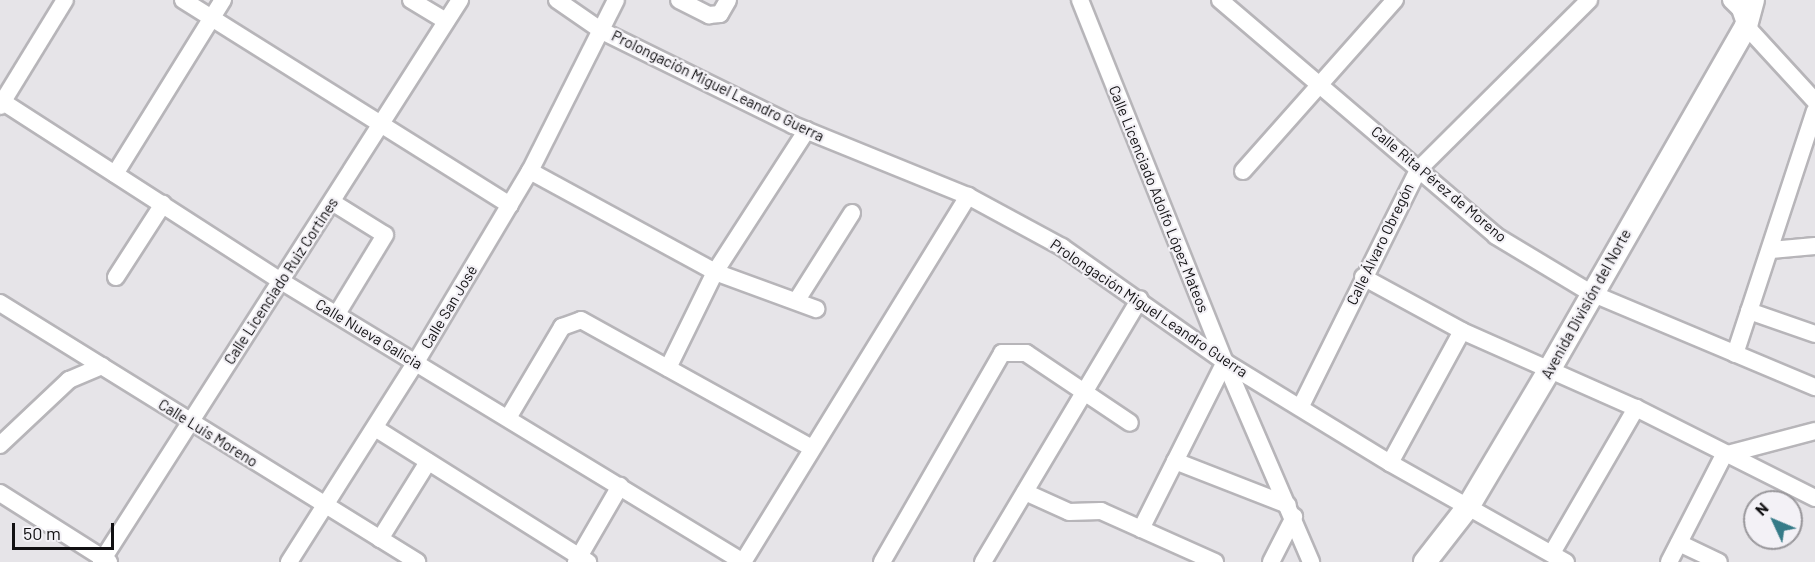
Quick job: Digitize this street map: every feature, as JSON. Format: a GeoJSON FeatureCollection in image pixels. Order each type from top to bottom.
{"type":"FeatureCollection","features":[{"type":"Feature","properties":{"kind":"street"},"geometry":{"type":"LineString","coordinates":[[1,103],[65,0]]}},
{"type":"Feature","properties":{"kind":"street"},"geometry":{"type":"LineString","coordinates":[[183,0],[510,205]]}},
{"type":"Feature","properties":{"kind":"street"},"geometry":{"type":"LineString","coordinates":[[115,174],[224,0]]}},
{"type":"Feature","properties":{"kind":"street"},"geometry":{"type":"LineString","coordinates":[[411,0],[446,21]]}},
{"type":"Feature","properties":{"kind":"street","name":"Calle Licenciado Ruiz Cortines"},"geometry":{"type":"LineString","coordinates":[[104,561],[460,0]]}},
{"type":"Feature","properties":{"kind":"street","name":"Prolongación Miguel Leandro Guerra"},"geometry":{"type":"LineString","coordinates":[[557,0],[602,31],[807,130],[968,196],[1062,246],[1140,299],[1225,362],[1301,406],[1390,463],[1553,557]]}},
{"type":"Feature","properties":{"kind":"street","name":"Calle San José"},"geometry":{"type":"LineString","coordinates":[[289,562],[323,505],[416,362],[530,171],[616,0]]}},
{"type":"Feature","properties":{"kind":"street"},"geometry":{"type":"LineString","coordinates":[[679,0],[709,15],[720,14],[728,0]]}},
{"type":"Feature","properties":{"kind":"street","name":"Calle Licenciado Adolfo López Mateos"},"geometry":{"type":"LineString","coordinates":[[1080,0],[1225,362],[1311,562]]}},
{"type":"Feature","properties":{"kind":"street","name":"Calle Rita Pérez de Moreno"},"geometry":{"type":"LineString","coordinates":[[1220,0],[1320,82],[1496,236],[1591,293],[1815,387]]}},
{"type":"Feature","properties":{"kind":"street"},"geometry":{"type":"LineString","coordinates":[[1243,171],[1395,0]]}},
{"type":"Feature","properties":{"kind":"street","name":"Calle Álvaro Obregón"},"geometry":{"type":"LineString","coordinates":[[1301,406],[1418,170],[1589,0]]}},
{"type":"Feature","properties":{"kind":"street"},"geometry":{"type":"LineString","coordinates":[[1742,12],[1815,101]]}},
{"type":"Feature","properties":{"kind":"street","name":"Avenida División del Norte"},"geometry":{"type":"LineString","coordinates":[[1425,562],[1468,507],[1548,372],[1742,12]]}},
{"type":"Feature","properties":{"kind":"street","name":"Calle Nueva Galicia"},"geometry":{"type":"LineString","coordinates":[[1,103],[281,281],[743,562]]}},
{"type":"Feature","properties":{"kind":"street"},"geometry":{"type":"LineString","coordinates":[[1735,354],[1815,111]]}},
{"type":"Feature","properties":{"kind":"street"},"geometry":{"type":"LineString","coordinates":[[668,368],[715,272],[807,130]]}},
{"type":"Feature","properties":{"kind":"street"},"geometry":{"type":"LineString","coordinates":[[530,171],[715,272],[816,309]]}},
{"type":"Feature","properties":{"kind":"street"},"geometry":{"type":"LineString","coordinates":[[743,562],[968,196]]}},
{"type":"Feature","properties":{"kind":"street"},"geometry":{"type":"LineString","coordinates":[[332,202],[385,235],[337,314]]}},
{"type":"Feature","properties":{"kind":"street"},"geometry":{"type":"LineString","coordinates":[[116,277],[163,204]]}},
{"type":"Feature","properties":{"kind":"street"},"geometry":{"type":"LineString","coordinates":[[796,300],[852,213]]}},
{"type":"Feature","properties":{"kind":"street"},"geometry":{"type":"LineString","coordinates":[[1771,250],[1815,246]]}},
{"type":"Feature","properties":{"kind":"street"},"geometry":{"type":"LineString","coordinates":[[1364,277],[1461,331],[1548,372],[1636,408],[1724,455],[1815,498]]}},
{"type":"Feature","properties":{"kind":"street"},"geometry":{"type":"LineString","coordinates":[[983,562],[1081,393],[1140,299]]}},
{"type":"Feature","properties":{"kind":"street","name":"Calle Luis Moreno"},"geometry":{"type":"LineString","coordinates":[[0,303],[417,562]]}},
{"type":"Feature","properties":{"kind":"street"},"geometry":{"type":"LineString","coordinates":[[1749,311],[1815,334]]}},
{"type":"Feature","properties":{"kind":"street"},"geometry":{"type":"LineString","coordinates":[[507,418],[562,327],[581,320],[812,448]]}},
{"type":"Feature","properties":{"kind":"street"},"geometry":{"type":"LineString","coordinates":[[1390,463],[1461,331]]}},
{"type":"Feature","properties":{"kind":"street"},"geometry":{"type":"LineString","coordinates":[[882,562],[1002,353],[1026,353],[1081,393],[1130,423]]}},
{"type":"Feature","properties":{"kind":"street"},"geometry":{"type":"LineString","coordinates":[[1141,529],[1225,362]]}},
{"type":"Feature","properties":{"kind":"street"},"geometry":{"type":"LineString","coordinates":[[0,445],[69,380],[102,366]]}},
{"type":"Feature","properties":{"kind":"street"},"geometry":{"type":"LineString","coordinates":[[1553,557],[1636,408]]}},
{"type":"Feature","properties":{"kind":"street"},"geometry":{"type":"LineString","coordinates":[[375,428],[581,560],[620,486]]}},
{"type":"Feature","properties":{"kind":"street"},"geometry":{"type":"LineString","coordinates":[[1669,562],[1724,455],[1815,431]]}},
{"type":"Feature","properties":{"kind":"street"},"geometry":{"type":"LineString","coordinates":[[1175,461],[1291,511],[1271,562]]}},
{"type":"Feature","properties":{"kind":"street"},"geometry":{"type":"LineString","coordinates":[[380,539],[428,462]]}},
{"type":"Feature","properties":{"kind":"street"},"geometry":{"type":"LineString","coordinates":[[1025,492],[1069,512],[1101,511],[1215,562]]}},
{"type":"Feature","properties":{"kind":"street"},"geometry":{"type":"LineString","coordinates":[[0,493],[104,561]]}},
{"type":"Feature","properties":{"kind":"street"},"geometry":{"type":"LineString","coordinates":[[1679,543],[1719,562]]}}]}
